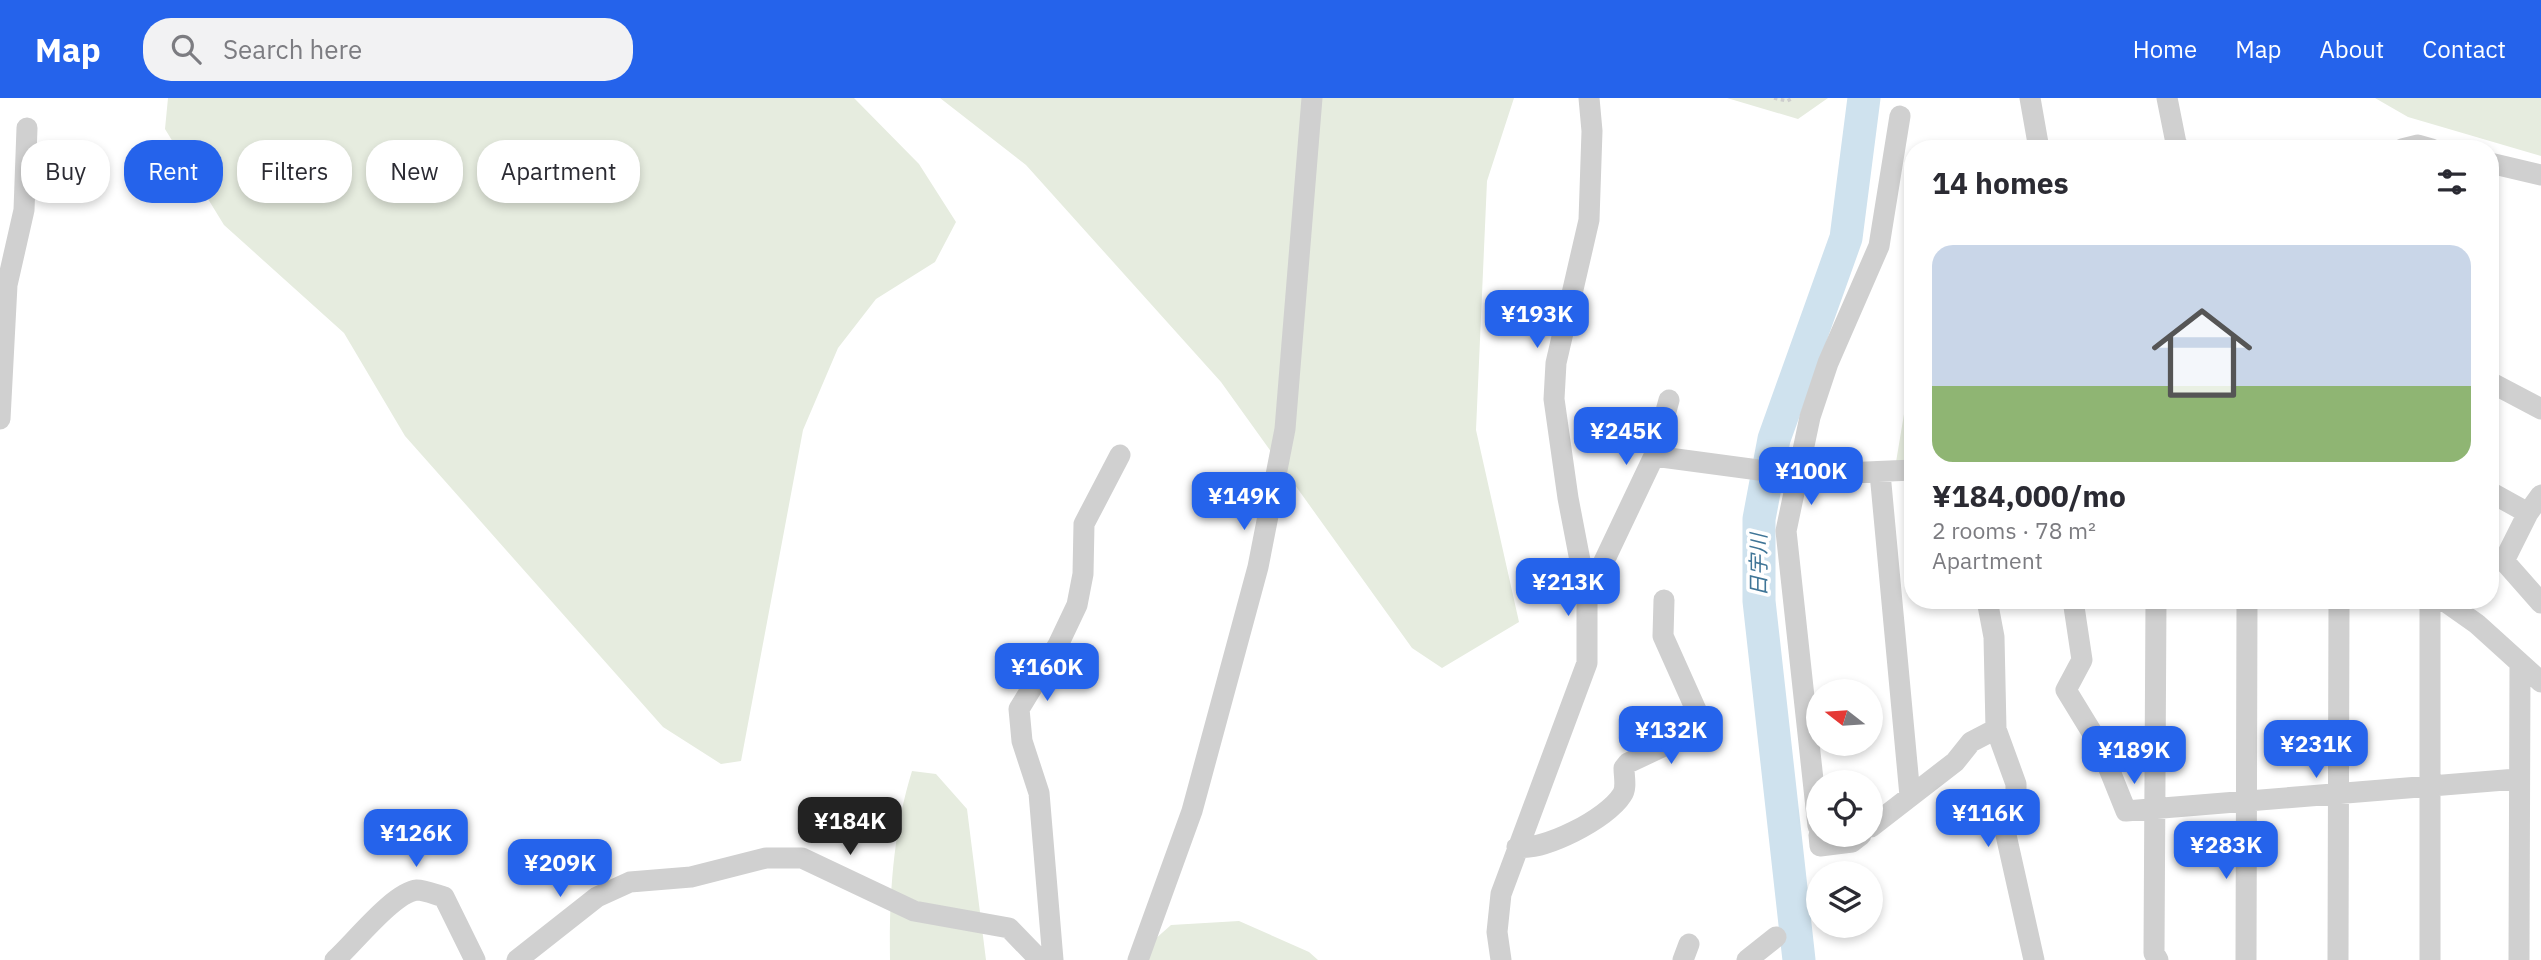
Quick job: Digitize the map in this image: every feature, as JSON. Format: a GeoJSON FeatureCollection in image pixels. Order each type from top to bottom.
{"type":"FeatureCollection","features":[{"type":"Feature","properties":{"kind":"street"},"geometry":{"type":"LineString","coordinates":[[1138,960],[1192,811],[1258,567],[1285,429],[1312,98]]}},
{"type":"Feature","properties":{"kind":"street"},"geometry":{"type":"LineString","coordinates":[[1501,960],[1497,932],[1501,894],[1587,663],[1587,597],[1563,474],[1554,399],[1556,363],[1589,220],[1592,131],[1589,98]]}},
{"type":"Feature","properties":{"kind":"street"},"geometry":{"type":"LineString","coordinates":[[2030,98],[2037,140]]}},
{"type":"Feature","properties":{"kind":"street"},"geometry":{"type":"LineString","coordinates":[[2166,98],[2175,140]]}},
{"type":"Feature","properties":{"kind":"street"},"geometry":{"type":"LineString","coordinates":[[1812,770],[1786,531],[1810,416],[1828,363],[1879,246],[1900,116]]}},
{"type":"Feature","properties":{"kind":"street"},"geometry":{"type":"LineString","coordinates":[[0,419],[7,285],[23,210],[27,128]]}},
{"type":"Feature","properties":{"kind":"street"},"geometry":{"type":"LineString","coordinates":[[2499,165],[2541,175]]}},
{"type":"Feature","properties":{"kind":"street"},"geometry":{"type":"LineString","coordinates":[[2499,387],[2541,409]]}},
{"type":"Feature","properties":{"kind":"street"},"geometry":{"type":"LineString","coordinates":[[1587,597],[1654,456],[1669,400]]}},
{"type":"Feature","properties":{"kind":"street"},"geometry":{"type":"LineString","coordinates":[[1053,960],[1039,793],[1022,741],[1019,709],[1058,645],[1077,605],[1083,574],[1084,524],[1120,454]]}},
{"type":"Feature","properties":{"kind":"street"},"geometry":{"type":"LineString","coordinates":[[1654,456],[1796,475],[1904,471]]}},
{"type":"Feature","properties":{"kind":"street"},"geometry":{"type":"LineString","coordinates":[[1880,473],[1910,796]]}},
{"type":"Feature","properties":{"kind":"street"},"geometry":{"type":"LineString","coordinates":[[2499,493],[2537,498],[2504,561],[2541,603]]}},
{"type":"Feature","properties":{"kind":"street"},"geometry":{"type":"LineString","coordinates":[[1517,847],[1528,849],[1548,842],[1601,815],[1622,797],[1625,789],[1623,768],[1628,763],[1698,730],[1701,721],[1663,636],[1664,600]]}},
{"type":"Feature","properties":{"kind":"street"},"geometry":{"type":"LineString","coordinates":[[1989,609],[1994,637],[1996,729],[2016,784],[2016,800],[2007,835],[2034,960]]}},
{"type":"Feature","properties":{"kind":"street"},"geometry":{"type":"LineString","coordinates":[[2074,609],[2082,660],[2066,690],[2098,744],[2126,811],[2517,779]]}},
{"type":"Feature","properties":{"kind":"street"},"geometry":{"type":"LineString","coordinates":[[2156,609],[2154,953],[2158,960]]}},
{"type":"Feature","properties":{"kind":"street"},"geometry":{"type":"LineString","coordinates":[[2246,960],[2248,609]]}},
{"type":"Feature","properties":{"kind":"street"},"geometry":{"type":"LineString","coordinates":[[2338,960],[2339,609]]}},
{"type":"Feature","properties":{"kind":"street"},"geometry":{"type":"LineString","coordinates":[[2430,609],[2430,960]]}},
{"type":"Feature","properties":{"kind":"street"},"geometry":{"type":"LineString","coordinates":[[2456,609],[2477,624],[2541,682]]}},
{"type":"Feature","properties":{"kind":"street"},"geometry":{"type":"LineString","coordinates":[[2519,960],[2517,779],[2520,663]]}},
{"type":"Feature","properties":{"kind":"street"},"geometry":{"type":"LineString","coordinates":[[1883,817],[1955,762],[1971,742],[1996,729]]}},
{"type":"Feature","properties":{"kind":"street"},"geometry":{"type":"LineString","coordinates":[[517,960],[597,897],[630,882],[691,877],[766,858],[802,858],[914,911],[1009,928],[1040,960]]}},
{"type":"Feature","properties":{"kind":"street"},"geometry":{"type":"LineString","coordinates":[[335,960],[364,934],[391,902],[417,890],[444,897],[475,960]]}},
{"type":"Feature","properties":{"kind":"street"},"geometry":{"type":"LineString","coordinates":[[1747,960],[1776,937]]}},
{"type":"Feature","properties":{"kind":"path"},"geometry":{"type":"LineString","coordinates":[[1774,98],[1787,101],[1793,98]]}},
{"type":"Feature","properties":{"kind":"shaded area"},"geometry":{"type":"Polygon","coordinates":[[[168,98],[854,98],[919,164],[956,222],[935,262],[876,299],[838,348],[803,430],[741,761],[721,764],[663,727],[405,436],[344,333],[224,225],[210,203],[223,203],[223,140],[172,140],[165,129],[168,98]]]}},
{"type":"Feature","properties":{"kind":"shaded area"},"geometry":{"type":"Polygon","coordinates":[[[940,98],[1514,98],[1487,181],[1476,430],[1519,622],[1442,668],[1412,648],[1221,382],[1026,165],[940,98]]]}},
{"type":"Feature","properties":{"kind":"shaded area"},"geometry":{"type":"Polygon","coordinates":[[[1727,98],[1828,98],[1798,119],[1727,98]]]}},
{"type":"Feature","properties":{"kind":"shaded area"},"geometry":{"type":"Polygon","coordinates":[[[2375,98],[2541,98],[2541,156],[2499,144],[2499,140],[2486,140],[2408,117],[2375,98]]]}},
{"type":"Feature","properties":{"kind":"shaded area"},"geometry":{"type":"Polygon","coordinates":[[[1904,414],[1904,462],[1896,462],[1904,414]]]}},
{"type":"Feature","properties":{"kind":"shaded area"},"geometry":{"type":"Polygon","coordinates":[[[912,771],[936,774],[967,809],[986,960],[890,960],[890,912],[896,841],[912,771]]]}},
{"type":"Feature","properties":{"kind":"shaded area"},"geometry":{"type":"Polygon","coordinates":[[[1239,921],[1309,952],[1318,960],[1136,960],[1136,956],[1171,925],[1239,921]]]}},
{"type":"Feature","properties":{"kind":"waterway","name":"日宇川"},"geometry":{"type":"LineString","coordinates":[[1799,960],[1759,601],[1759,519],[1774,439],[1846,238],[1864,98]]}}]}
